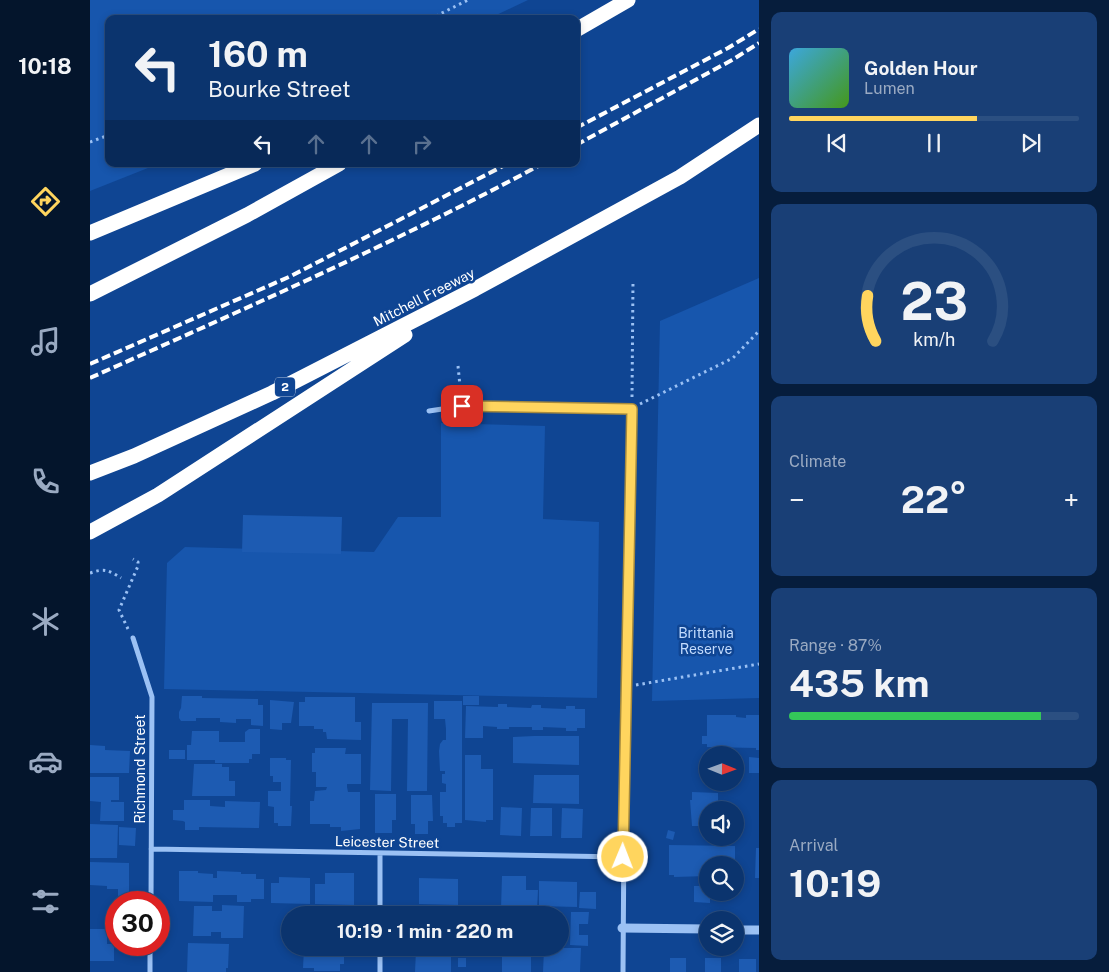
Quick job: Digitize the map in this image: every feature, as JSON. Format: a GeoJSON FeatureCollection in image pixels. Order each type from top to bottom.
{"type":"FeatureCollection","features":[{"type":"Feature","properties":{"kind":"highway"},"geometry":{"type":"LineString","coordinates":[[580,28],[628,0]]}},
{"type":"Feature","properties":{"kind":"highway","name":"Mitchell Freeway"},"geometry":{"type":"LineString","coordinates":[[90,473],[134,456],[272,393],[475,289],[680,177],[759,125]]}},
{"type":"Feature","properties":{"kind":"highway"},"geometry":{"type":"LineString","coordinates":[[90,233],[249,167]]}},
{"type":"Feature","properties":{"kind":"highway"},"geometry":{"type":"LineString","coordinates":[[90,294],[247,215],[334,167]]}},
{"type":"Feature","properties":{"kind":"highway"},"geometry":{"type":"LineString","coordinates":[[90,532],[158,495],[475,289]]}},
{"type":"Feature","properties":{"kind":"street"},"geometry":{"type":"LineString","coordinates":[[429,411],[462,406],[632,409],[625,686],[622,972]]}},
{"type":"Feature","properties":{"kind":"street","name":"Richmond Street"},"geometry":{"type":"LineString","coordinates":[[133,638],[152,697],[151,891]]}},
{"type":"Feature","properties":{"kind":"street","name":"Leicester Street"},"geometry":{"type":"LineString","coordinates":[[151,849],[623,857]]}},
{"type":"Feature","properties":{"kind":"street"},"geometry":{"type":"LineString","coordinates":[[380,853],[380,906]]}},
{"type":"Feature","properties":{"kind":"street"},"geometry":{"type":"LineString","coordinates":[[622,928],[699,929]]}},
{"type":"Feature","properties":{"kind":"street"},"geometry":{"type":"LineString","coordinates":[[744,930],[759,930]]}},
{"type":"Feature","properties":{"kind":"street"},"geometry":{"type":"LineString","coordinates":[[150,956],[150,972]]}},
{"type":"Feature","properties":{"kind":"street"},"geometry":{"type":"LineString","coordinates":[[380,956],[380,972]]}},
{"type":"Feature","properties":{"kind":"path"},"geometry":{"type":"LineString","coordinates":[[438,15],[468,0]]}},
{"type":"Feature","properties":{"kind":"path"},"geometry":{"type":"LineString","coordinates":[[90,142],[105,136]]}},
{"type":"Feature","properties":{"kind":"path"},"geometry":{"type":"LineString","coordinates":[[633,281],[632,409],[733,358],[759,331]]}},
{"type":"Feature","properties":{"kind":"path"},"geometry":{"type":"LineString","coordinates":[[458,366],[462,406]]}},
{"type":"Feature","properties":{"kind":"path"},"geometry":{"type":"LineString","coordinates":[[132,559],[138,562],[138,566],[118,610],[133,638]]}},
{"type":"Feature","properties":{"kind":"path"},"geometry":{"type":"LineString","coordinates":[[90,573],[101,569],[110,571],[121,578]]}},
{"type":"Feature","properties":{"kind":"path"},"geometry":{"type":"LineString","coordinates":[[625,686],[759,664]]}},
{"type":"Feature","properties":{"kind":"green space"},"geometry":{"type":"Polygon","coordinates":[[[90,0],[528,0],[496,15],[105,15],[105,167],[150,167],[90,191],[90,0]]]}},
{"type":"Feature","properties":{"kind":"green space","name":"Brittania Reserve"},"geometry":{"type":"Polygon","coordinates":[[[759,278],[759,698],[652,701],[660,321],[759,278]]]}},
{"type":"Feature","properties":{"kind":"green space"},"geometry":{"type":"Polygon","coordinates":[[[441,423],[545,426],[543,519],[599,522],[597,698],[164,689],[167,563],[185,547],[374,552],[398,517],[441,517],[441,423]]]}},
{"type":"Feature","properties":{"kind":"building"},"geometry":{"type":"Polygon","coordinates":[[[243,515],[342,517],[341,554],[242,552],[243,515]]]}},
{"type":"Feature","properties":{"kind":"building"},"geometry":{"type":"Polygon","coordinates":[[[182,696],[258,699],[258,705],[263,705],[263,726],[251,725],[251,719],[236,719],[236,723],[220,722],[220,718],[196,718],[196,721],[181,721],[179,712],[182,696]]]}},
{"type":"Feature","properties":{"kind":"building"},"geometry":{"type":"Polygon","coordinates":[[[463,696],[479,696],[479,705],[463,705],[463,696]]]}},
{"type":"Feature","properties":{"kind":"building"},"geometry":{"type":"Polygon","coordinates":[[[305,697],[355,697],[355,722],[361,722],[361,740],[327,739],[326,732],[323,732],[323,729],[314,729],[314,726],[299,726],[299,702],[305,702],[305,697]]]}},
{"type":"Feature","properties":{"kind":"building"},"geometry":{"type":"Polygon","coordinates":[[[270,700],[294,702],[291,723],[282,723],[282,730],[270,729],[270,700]]]}},
{"type":"Feature","properties":{"kind":"building"},"geometry":{"type":"Polygon","coordinates":[[[434,701],[462,701],[462,823],[455,823],[455,827],[447,827],[447,823],[443,823],[443,816],[440,816],[440,792],[446,792],[446,784],[442,783],[442,774],[445,774],[445,771],[440,771],[439,751],[440,744],[443,740],[446,740],[446,729],[445,719],[434,719],[434,701]]]}},
{"type":"Feature","properties":{"kind":"building"},"geometry":{"type":"Polygon","coordinates":[[[372,703],[428,703],[427,791],[407,791],[408,719],[392,719],[391,791],[370,790],[372,703]]]}},
{"type":"Feature","properties":{"kind":"building"},"geometry":{"type":"Polygon","coordinates":[[[498,704],[507,704],[507,707],[531,708],[532,705],[541,705],[541,708],[566,709],[566,706],[575,706],[575,709],[585,709],[585,728],[577,728],[577,731],[566,731],[566,728],[543,727],[543,730],[532,730],[532,727],[497,729],[497,727],[483,726],[483,738],[465,738],[466,706],[498,707],[498,704]]]}},
{"type":"Feature","properties":{"kind":"building"},"geometry":{"type":"Polygon","coordinates":[[[707,715],[736,715],[736,717],[746,718],[746,715],[759,715],[759,750],[756,750],[756,748],[744,748],[744,746],[707,746],[707,744],[702,744],[702,736],[707,736],[707,715]]]}},
{"type":"Feature","properties":{"kind":"building"},"geometry":{"type":"Polygon","coordinates":[[[249,729],[260,729],[260,754],[252,754],[252,759],[249,759],[249,763],[215,763],[215,760],[187,760],[187,745],[191,745],[192,731],[219,731],[219,742],[245,742],[245,732],[249,729]]]}},
{"type":"Feature","properties":{"kind":"building"},"geometry":{"type":"Polygon","coordinates":[[[579,736],[579,765],[513,763],[513,737],[579,736]]]}},
{"type":"Feature","properties":{"kind":"building"},"geometry":{"type":"Polygon","coordinates":[[[90,745],[105,746],[105,750],[130,751],[129,773],[90,773],[90,745]]]}},
{"type":"Feature","properties":{"kind":"building"},"geometry":{"type":"Polygon","coordinates":[[[315,748],[346,748],[345,754],[361,754],[361,784],[347,784],[348,792],[360,792],[360,829],[341,831],[341,827],[330,827],[330,824],[310,824],[310,801],[314,801],[315,791],[326,790],[327,787],[316,787],[316,772],[312,772],[312,753],[315,753],[315,748]]]}},
{"type":"Feature","properties":{"kind":"building"},"geometry":{"type":"Polygon","coordinates":[[[169,750],[185,750],[185,759],[169,759],[169,750]]]}},
{"type":"Feature","properties":{"kind":"building"},"geometry":{"type":"Polygon","coordinates":[[[465,755],[481,755],[481,769],[493,769],[493,820],[486,820],[486,822],[465,820],[465,755]]]}},
{"type":"Feature","properties":{"kind":"building"},"geometry":{"type":"Polygon","coordinates":[[[749,757],[759,758],[759,773],[749,773],[749,757]]]}},
{"type":"Feature","properties":{"kind":"building"},"geometry":{"type":"Polygon","coordinates":[[[270,758],[286,758],[286,760],[291,760],[291,826],[278,826],[278,823],[274,823],[274,807],[268,806],[268,791],[281,791],[281,782],[273,782],[273,776],[270,776],[270,758]]]}},
{"type":"Feature","properties":{"kind":"building"},"geometry":{"type":"Polygon","coordinates":[[[194,764],[222,764],[222,767],[229,767],[229,781],[235,781],[235,796],[192,796],[194,764]]]}},
{"type":"Feature","properties":{"kind":"building"},"geometry":{"type":"Polygon","coordinates":[[[534,775],[579,775],[579,804],[533,803],[534,775]]]}},
{"type":"Feature","properties":{"kind":"building"},"geometry":{"type":"Polygon","coordinates":[[[90,777],[119,777],[119,800],[111,800],[111,802],[124,802],[124,821],[100,821],[101,802],[90,801],[90,777]]]}},
{"type":"Feature","properties":{"kind":"building"},"geometry":{"type":"Polygon","coordinates":[[[692,792],[718,793],[718,801],[699,801],[699,826],[692,826],[690,800],[692,800],[692,792]]]}},
{"type":"Feature","properties":{"kind":"building"},"geometry":{"type":"Polygon","coordinates":[[[375,794],[396,794],[396,820],[392,820],[392,833],[375,833],[375,794]]]}},
{"type":"Feature","properties":{"kind":"building"},"geometry":{"type":"Polygon","coordinates":[[[411,795],[432,795],[433,821],[428,821],[428,834],[415,834],[415,824],[411,824],[411,795]]]}},
{"type":"Feature","properties":{"kind":"building"},"geometry":{"type":"Polygon","coordinates":[[[184,800],[210,800],[210,806],[225,807],[225,801],[260,802],[259,828],[199,827],[199,830],[185,830],[185,822],[173,820],[173,810],[184,810],[184,800]]]}},
{"type":"Feature","properties":{"kind":"building"},"geometry":{"type":"Polygon","coordinates":[[[501,807],[522,808],[521,836],[500,835],[501,807]]]}},
{"type":"Feature","properties":{"kind":"building"},"geometry":{"type":"Polygon","coordinates":[[[531,808],[552,808],[552,836],[530,836],[531,808]]]}},
{"type":"Feature","properties":{"kind":"building"},"geometry":{"type":"Polygon","coordinates":[[[562,808],[583,809],[582,838],[561,838],[562,808]]]}},
{"type":"Feature","properties":{"kind":"building"},"geometry":{"type":"Polygon","coordinates":[[[90,824],[118,825],[117,858],[90,858],[90,824]]]}},
{"type":"Feature","properties":{"kind":"building"},"geometry":{"type":"Polygon","coordinates":[[[119,827],[136,828],[135,846],[119,845],[119,827]]]}},
{"type":"Feature","properties":{"kind":"building"},"geometry":{"type":"Polygon","coordinates":[[[668,830],[675,832],[673,840],[666,838],[668,830]]]}},
{"type":"Feature","properties":{"kind":"building"},"geometry":{"type":"Polygon","coordinates":[[[669,845],[735,846],[735,856],[699,856],[699,876],[674,877],[674,875],[669,875],[669,845]]]}},
{"type":"Feature","properties":{"kind":"building"},"geometry":{"type":"Polygon","coordinates":[[[756,848],[759,848],[759,878],[755,878],[756,848]]]}},
{"type":"Feature","properties":{"kind":"building"},"geometry":{"type":"Polygon","coordinates":[[[90,862],[129,863],[129,891],[118,891],[118,889],[107,889],[107,886],[90,885],[90,862]]]}},
{"type":"Feature","properties":{"kind":"building"},"geometry":{"type":"Polygon","coordinates":[[[179,871],[198,871],[198,873],[213,874],[213,878],[217,878],[217,871],[256,874],[256,879],[264,879],[264,899],[251,899],[251,902],[237,902],[237,895],[213,895],[213,902],[179,901],[179,871]]]}},
{"type":"Feature","properties":{"kind":"building"},"geometry":{"type":"Polygon","coordinates":[[[325,873],[354,873],[354,905],[315,904],[315,884],[325,884],[325,873]]]}},
{"type":"Feature","properties":{"kind":"building"},"geometry":{"type":"Polygon","coordinates":[[[502,876],[526,876],[526,890],[538,890],[537,906],[501,906],[502,876]]]}},
{"type":"Feature","properties":{"kind":"building"},"geometry":{"type":"Polygon","coordinates":[[[279,877],[310,878],[310,904],[271,903],[271,883],[279,883],[279,877]]]}},
{"type":"Feature","properties":{"kind":"building"},"geometry":{"type":"Polygon","coordinates":[[[419,878],[458,879],[458,905],[419,904],[419,878]]]}},
{"type":"Feature","properties":{"kind":"building"},"geometry":{"type":"Polygon","coordinates":[[[539,881],[577,882],[577,907],[539,906],[539,881]]]}},
{"type":"Feature","properties":{"kind":"building"},"geometry":{"type":"Polygon","coordinates":[[[694,886],[699,886],[699,901],[710,901],[710,903],[694,902],[694,886]]]}},
{"type":"Feature","properties":{"kind":"building"},"geometry":{"type":"Polygon","coordinates":[[[580,892],[596,892],[596,909],[579,908],[580,892]]]}},
{"type":"Feature","properties":{"kind":"building"},"geometry":{"type":"Polygon","coordinates":[[[222,905],[244,906],[243,938],[221,938],[221,932],[211,932],[211,936],[193,936],[194,906],[212,906],[212,911],[222,911],[222,905]]]}},
{"type":"Feature","properties":{"kind":"building"},"geometry":{"type":"Polygon","coordinates":[[[571,912],[589,912],[588,924],[579,924],[579,935],[588,935],[588,946],[570,945],[571,912]]]}},
{"type":"Feature","properties":{"kind":"building"},"geometry":{"type":"Polygon","coordinates":[[[90,929],[105,929],[105,956],[114,956],[114,961],[90,961],[90,929]]]}},
{"type":"Feature","properties":{"kind":"building"},"geometry":{"type":"Polygon","coordinates":[[[188,943],[229,944],[228,968],[226,968],[226,972],[187,972],[188,943]]]}},
{"type":"Feature","properties":{"kind":"building"},"geometry":{"type":"Polygon","coordinates":[[[569,948],[581,948],[580,972],[543,972],[544,956],[569,956],[569,948]]]}},
{"type":"Feature","properties":{"kind":"building"},"geometry":{"type":"Polygon","coordinates":[[[304,956],[344,956],[344,964],[340,964],[340,971],[314,971],[314,968],[303,968],[304,956]]]}},
{"type":"Feature","properties":{"kind":"building"},"geometry":{"type":"Polygon","coordinates":[[[416,956],[451,956],[451,972],[415,972],[416,956]]]}},
{"type":"Feature","properties":{"kind":"building"},"geometry":{"type":"Polygon","coordinates":[[[502,956],[534,956],[531,957],[531,972],[502,972],[502,956]]]}},
{"type":"Feature","properties":{"kind":"building"},"geometry":{"type":"Polygon","coordinates":[[[458,958],[466,958],[466,967],[458,967],[458,958]]]}},
{"type":"Feature","properties":{"kind":"building"},"geometry":{"type":"Polygon","coordinates":[[[670,958],[686,958],[686,972],[670,972],[670,958]]]}},
{"type":"Feature","properties":{"kind":"building"},"geometry":{"type":"Polygon","coordinates":[[[705,958],[721,958],[721,972],[705,972],[705,958]]]}},
{"type":"Feature","properties":{"kind":"building"},"geometry":{"type":"Polygon","coordinates":[[[739,959],[756,959],[756,972],[739,972],[739,959]]]}},
{"type":"Feature","properties":{"kind":"railway"},"geometry":{"type":"LineString","coordinates":[[580,126],[728,48],[759,29]]}},
{"type":"Feature","properties":{"kind":"railway"},"geometry":{"type":"LineString","coordinates":[[580,143],[732,60],[759,43]]}},
{"type":"Feature","properties":{"kind":"railway"},"geometry":{"type":"LineString","coordinates":[[90,364],[291,276],[501,167]]}},
{"type":"Feature","properties":{"kind":"railway"},"geometry":{"type":"LineString","coordinates":[[90,378],[374,248],[536,167]]}},
{"type":"Feature","properties":{"kind":"route"},"geometry":{"type":"LineString","coordinates":[[462,406],[632,409],[623,857]]}}]}
